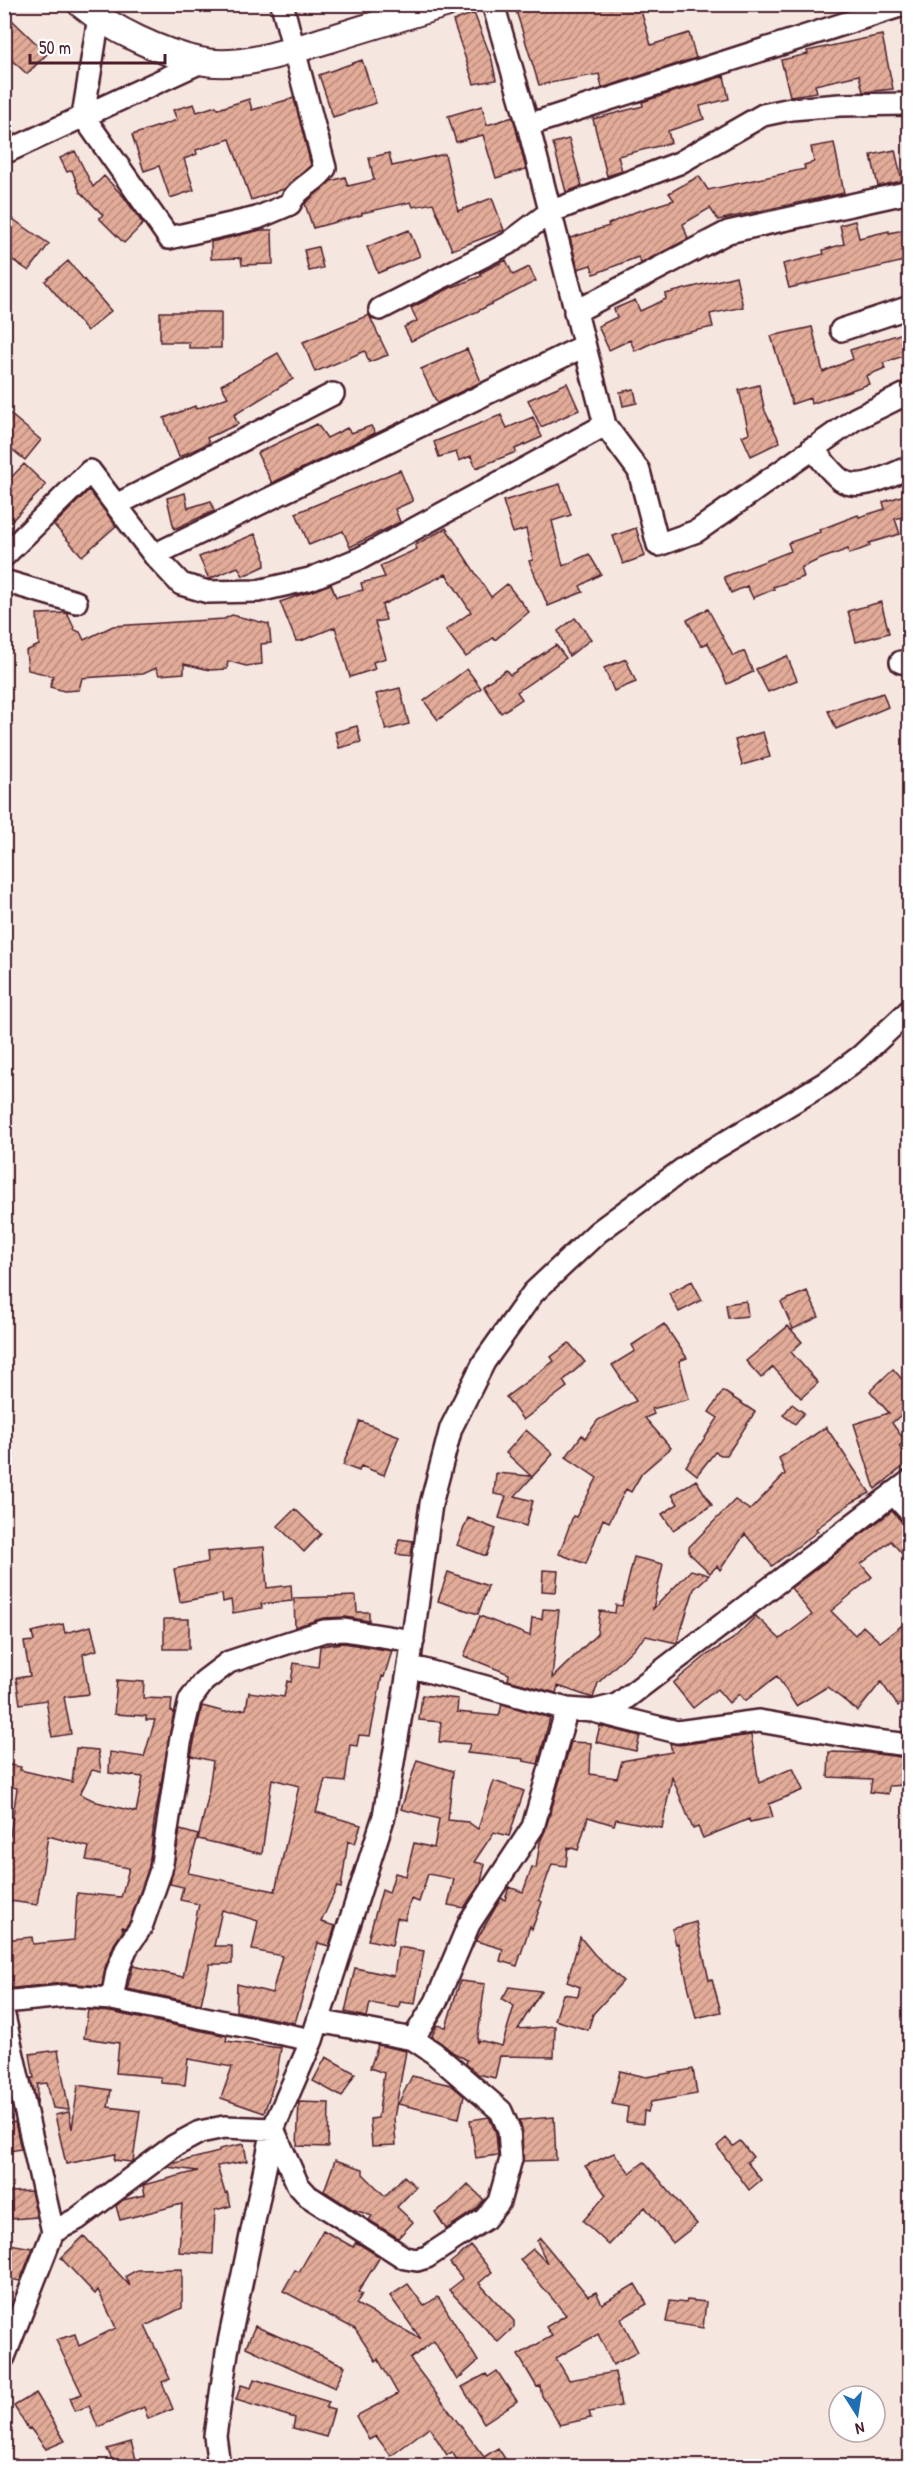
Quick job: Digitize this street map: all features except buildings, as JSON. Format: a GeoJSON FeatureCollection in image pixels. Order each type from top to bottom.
{"type":"FeatureCollection","features":[{"type":"Feature","properties":{"kind":"main road"},"geometry":{"type":"LineString","coordinates":[[90,11],[156,46],[201,62],[230,62],[269,57],[444,4]]}},
{"type":"Feature","properties":{"kind":"street"},"geometry":{"type":"LineString","coordinates":[[90,11],[83,116],[169,238],[256,218],[290,204],[294,195],[305,184],[321,175],[325,168],[282,4]]}},
{"type":"Feature","properties":{"kind":"street"},"geometry":{"type":"LineString","coordinates":[[494,4],[528,125],[605,425],[639,471],[658,545],[697,531],[855,419],[909,392]]}},
{"type":"Feature","properties":{"kind":"street"},"geometry":{"type":"LineString","coordinates":[[528,125],[906,4]]}},
{"type":"Feature","properties":{"kind":"street"},"geometry":{"type":"LineString","coordinates":[[4,153],[201,62]]}},
{"type":"Feature","properties":{"kind":"street"},"geometry":{"type":"LineString","coordinates":[[380,309],[509,243],[550,212],[679,163],[763,115],[791,109],[840,105],[909,104]]}},
{"type":"Feature","properties":{"kind":"street"},"geometry":{"type":"LineString","coordinates":[[575,312],[728,232],[909,192]]}},
{"type":"Feature","properties":{"kind":"street"},"geometry":{"type":"LineString","coordinates":[[841,330],[909,307]]}},
{"type":"Feature","properties":{"kind":"street"},"geometry":{"type":"LineString","coordinates":[[154,555],[584,346]]}},
{"type":"Feature","properties":{"kind":"street"},"geometry":{"type":"LineString","coordinates":[[116,505],[333,394]]}},
{"type":"Feature","properties":{"kind":"street"},"geometry":{"type":"LineString","coordinates":[[4,555],[90,471],[154,555],[181,584],[208,592],[258,591],[310,579],[361,558],[605,425]]}},
{"type":"Feature","properties":{"kind":"street"},"geometry":{"type":"LineString","coordinates":[[812,448],[841,480],[853,484],[866,483],[909,467]]}},
{"type":"Feature","properties":{"kind":"street"},"geometry":{"type":"LineString","coordinates":[[4,581],[76,602]]}},
{"type":"Feature","properties":{"kind":"street"},"geometry":{"type":"LineString","coordinates":[[219,2466],[215,2436],[227,2352],[273,2129],[315,2030],[384,1816],[409,1666],[431,1504],[451,1428],[484,1362],[533,1293],[598,1232],[694,1161],[825,1083],[861,1056],[909,1010]]}},
{"type":"Feature","properties":{"kind":"street"},"geometry":{"type":"LineString","coordinates":[[593,1712],[617,1705],[901,1487],[909,1512]]}},
{"type":"Feature","properties":{"kind":"street"},"geometry":{"type":"LineString","coordinates":[[112,1999],[117,1972],[126,1949],[141,1927],[161,1870],[180,1743],[190,1700],[204,1681],[229,1662],[324,1631],[344,1630],[412,1641]]}},
{"type":"Feature","properties":{"kind":"street"},"geometry":{"type":"LineString","coordinates":[[409,1666],[567,1709],[593,1712],[677,1732],[759,1721],[909,1745]]}},
{"type":"Feature","properties":{"kind":"street"},"geometry":{"type":"LineString","coordinates":[[413,2040],[436,2002],[469,1924],[533,1827],[567,1709]]}},
{"type":"Feature","properties":{"kind":"street"},"geometry":{"type":"LineString","coordinates":[[4,2002],[64,1996],[112,1999],[315,2030],[413,2040],[434,2053],[501,2111],[509,2130],[511,2159],[500,2202],[485,2219],[427,2257],[417,2260],[405,2258],[308,2196],[298,2185],[273,2129]]}},
{"type":"Feature","properties":{"kind":"street"},"geometry":{"type":"LineString","coordinates":[[4,2016],[52,2232],[4,2357]]}},
{"type":"Feature","properties":{"kind":"street"},"geometry":{"type":"LineString","coordinates":[[52,2232],[77,2219],[174,2146],[200,2132],[224,2127],[273,2129]]}}]}
